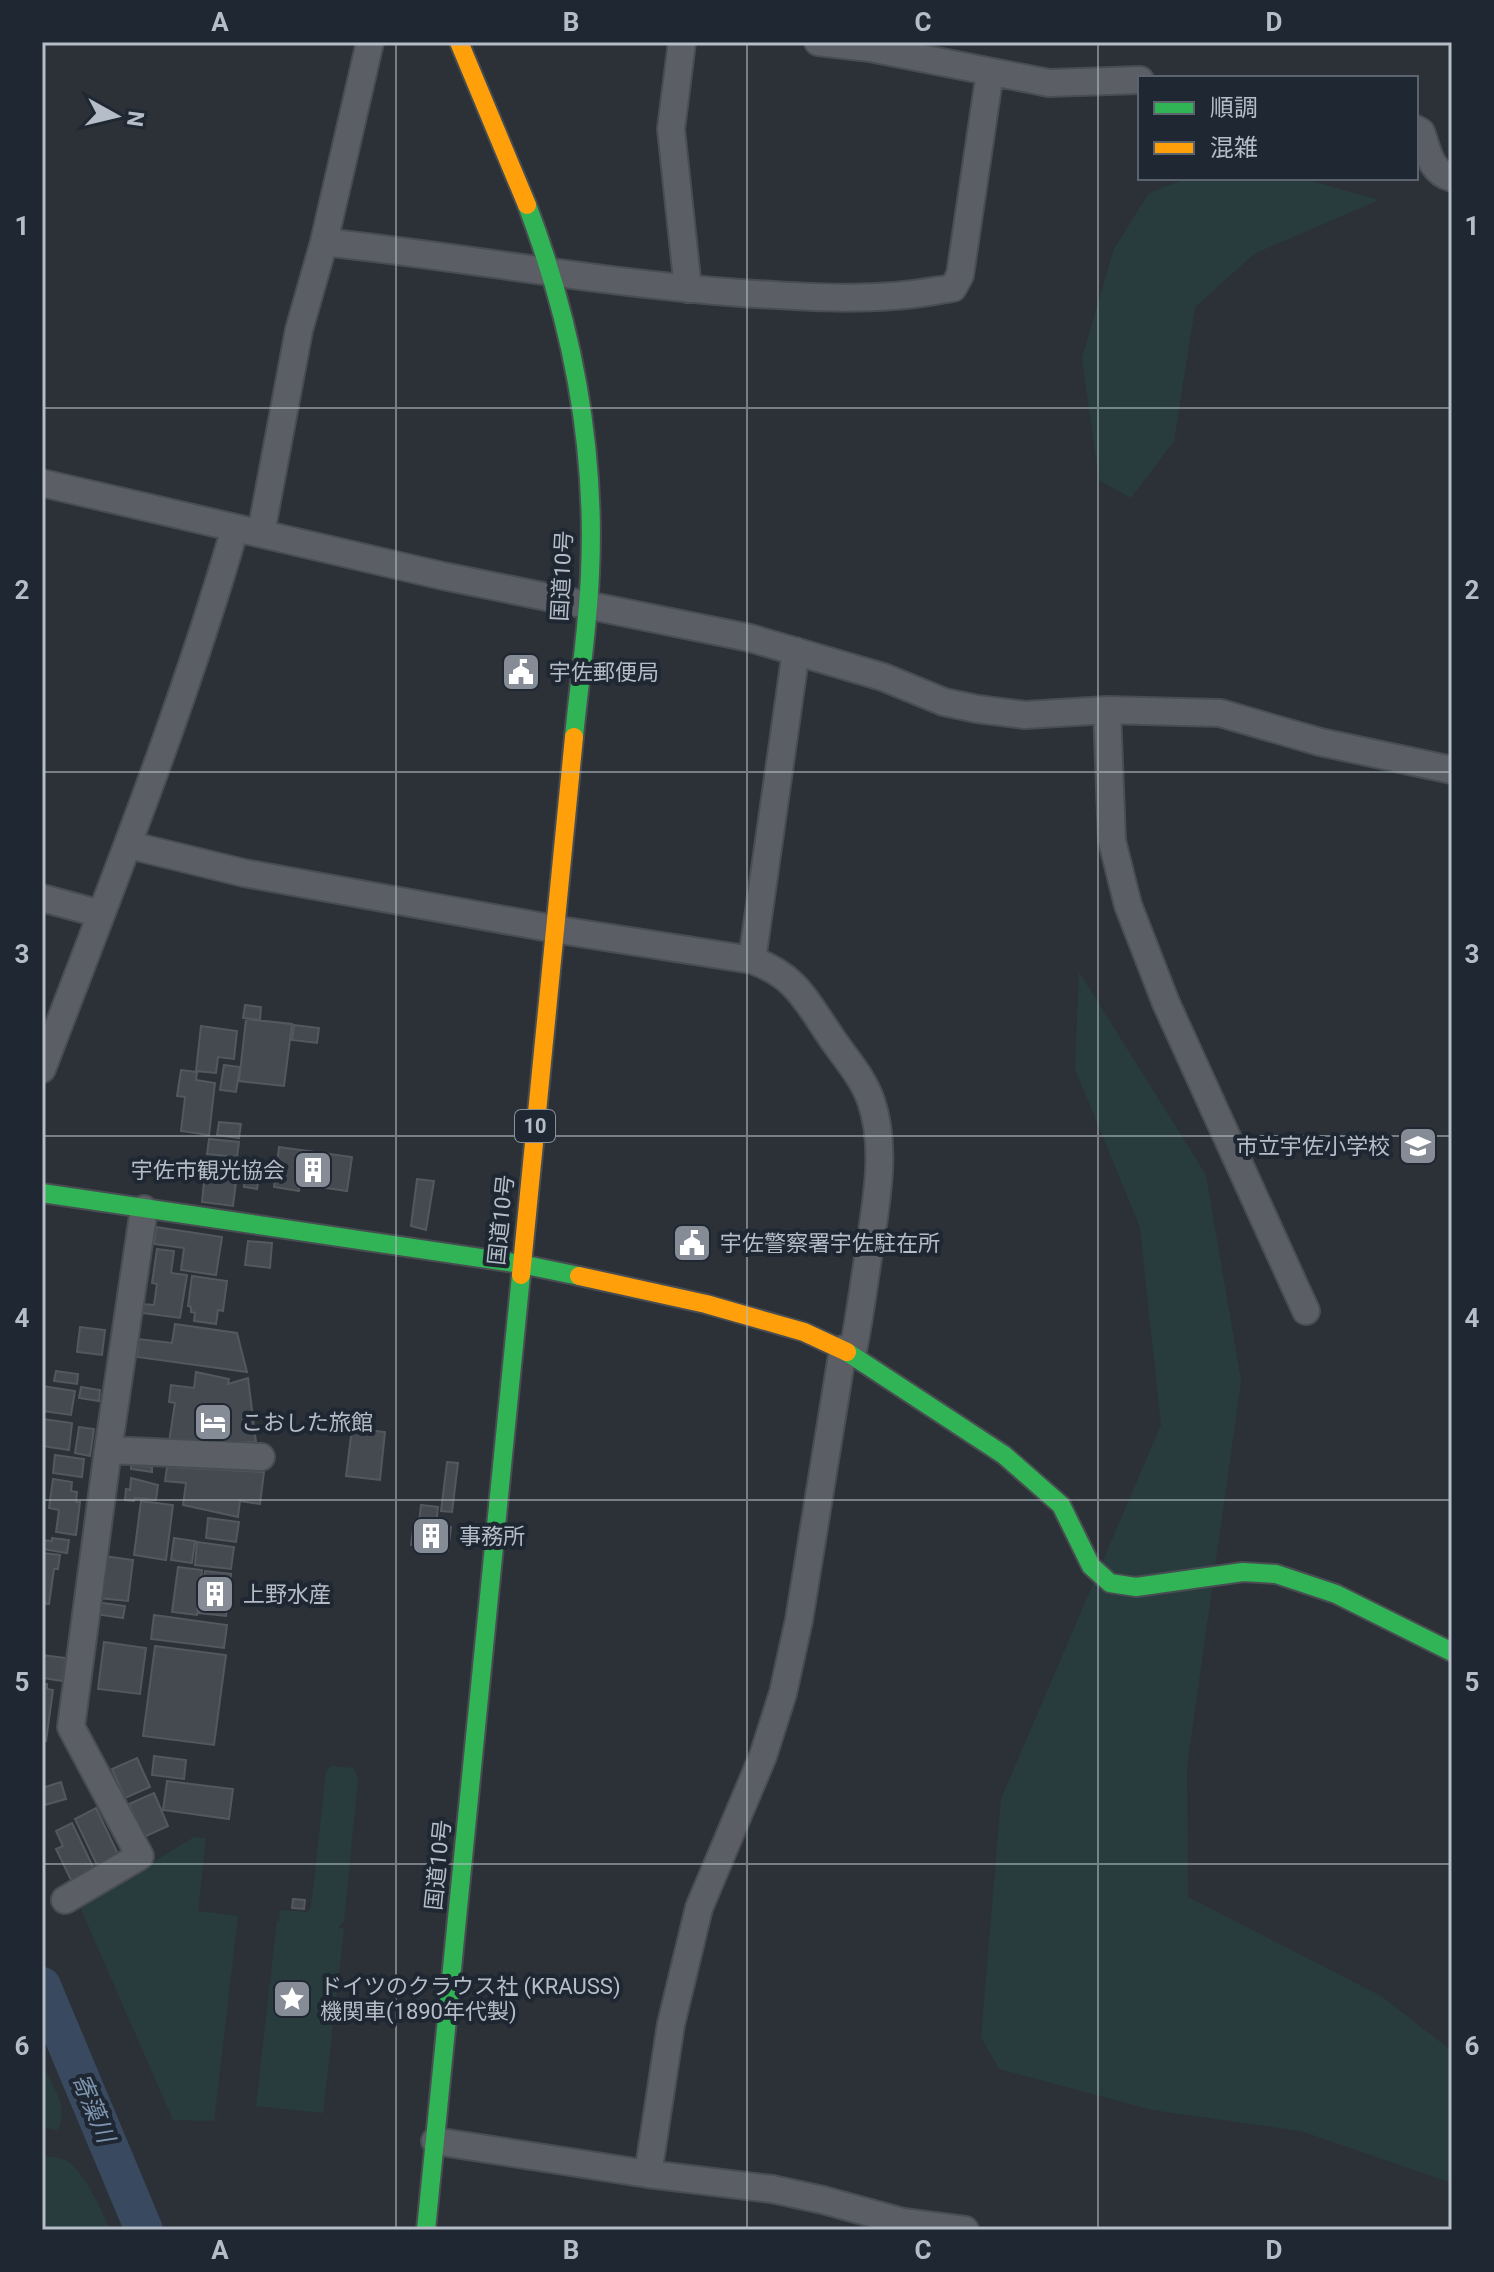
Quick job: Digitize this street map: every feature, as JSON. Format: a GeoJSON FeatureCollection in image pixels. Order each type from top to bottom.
{"type":"FeatureCollection","features":[{"type":"Feature","properties":{"kind":"main road","name":"国道10号"},"geometry":{"type":"LineString","coordinates":[[426,2230],[587,605],[590,515],[587,453],[571,344],[552,273],[459,42]]}},
{"type":"Feature","properties":{"kind":"main road"},"geometry":{"type":"LineString","coordinates":[[42,1193],[521,1264],[706,1304],[804,1332],[848,1352],[1004,1455],[1055,1498],[1068,1516],[1091,1566],[1110,1583],[1136,1587],[1243,1572],[1276,1574],[1336,1594],[1452,1652]]}},
{"type":"Feature","properties":{"kind":"street"},"geometry":{"type":"LineString","coordinates":[[42,1069],[248,530],[324,242],[370,42]]}},
{"type":"Feature","properties":{"kind":"street"},"geometry":{"type":"LineString","coordinates":[[682,42],[671,129],[688,289]]}},
{"type":"Feature","properties":{"kind":"street"},"geometry":{"type":"LineString","coordinates":[[818,42],[870,48],[1049,83],[1138,80]]}},
{"type":"Feature","properties":{"kind":"street"},"geometry":{"type":"LineString","coordinates":[[324,242],[688,289],[846,298],[896,296],[953,288],[960,275],[990,72]]}},
{"type":"Feature","properties":{"kind":"street"},"geometry":{"type":"LineString","coordinates":[[1418,130],[1434,169],[1452,178]]}},
{"type":"Feature","properties":{"kind":"street"},"geometry":{"type":"LineString","coordinates":[[45,490],[248,530],[427,573],[678,622],[796,651],[883,677],[944,702],[977,709],[1025,715],[1107,710],[1220,713],[1320,742],[1452,770]]}},
{"type":"Feature","properties":{"kind":"street"},"geometry":{"type":"LineString","coordinates":[[752,960],[796,651]]}},
{"type":"Feature","properties":{"kind":"street"},"geometry":{"type":"LineString","coordinates":[[1107,710],[1112,841],[1128,905],[1166,1003],[1306,1311]]}},
{"type":"Feature","properties":{"kind":"street"},"geometry":{"type":"LineString","coordinates":[[129,845],[244,873],[554,929],[752,960],[773,968],[805,996],[860,1078],[871,1100],[878,1131],[878,1189],[799,1620],[783,1693],[763,1756],[699,1908],[671,2024],[648,2174]]}},
{"type":"Feature","properties":{"kind":"street"},"geometry":{"type":"LineString","coordinates":[[42,898],[101,914]]}},
{"type":"Feature","properties":{"kind":"street"},"geometry":{"type":"LineString","coordinates":[[65,1900],[140,1856],[71,1727],[144,1209]]}},
{"type":"Feature","properties":{"kind":"street"},"geometry":{"type":"LineString","coordinates":[[108,1450],[261,1457]]}},
{"type":"Feature","properties":{"kind":"street"},"geometry":{"type":"LineString","coordinates":[[435,2141],[648,2174],[772,2189],[823,2200],[903,2226],[965,2230]]}},
{"type":"Feature","properties":{"kind":"green space"},"geometry":{"type":"Polygon","coordinates":[[[1183,180],[1307,180],[1379,200],[1254,254],[1195,307],[1174,441],[1131,498],[1099,480],[1082,358],[1114,249],[1149,193],[1183,180]]]}},
{"type":"Feature","properties":{"kind":"green space"},"geometry":{"type":"Polygon","coordinates":[[[1079,972],[1206,1175],[1241,1381],[1187,1767],[1188,1897],[1381,1996],[1452,2051],[1452,2183],[1301,2131],[1152,2110],[999,2069],[981,2037],[1001,1799],[1161,1425],[1140,1227],[1075,1069],[1079,972]]]}},
{"type":"Feature","properties":{"kind":"green space"},"geometry":{"type":"Polygon","coordinates":[[[332,1766],[353,1768],[358,1778],[344,1922],[338,1927],[344,1929],[323,2113],[256,2106],[279,1912],[307,1912],[311,1908],[326,1771],[332,1766]]]}},
{"type":"Feature","properties":{"kind":"green space"},"geometry":{"type":"Polygon","coordinates":[[[194,1837],[206,1838],[198,1911],[238,1916],[214,2121],[173,2120],[80,1907],[194,1837]]]}},
{"type":"Feature","properties":{"kind":"green space"},"geometry":{"type":"Polygon","coordinates":[[[42,2066],[61,2106],[61,2122],[57,2130],[42,2127],[42,2066]]]}},
{"type":"Feature","properties":{"kind":"green space"},"geometry":{"type":"Polygon","coordinates":[[[42,2156],[67,2161],[74,2167],[87,2184],[111,2230],[42,2229],[42,2156]]]}},
{"type":"Feature","properties":{"kind":"building"},"geometry":{"type":"Polygon","coordinates":[[[245,1005],[261,1007],[260,1020],[243,1018],[245,1005]]]}},
{"type":"Feature","properties":{"kind":"building"},"geometry":{"type":"Polygon","coordinates":[[[246,1019],[292,1024],[284,1086],[239,1081],[246,1019]]]}},
{"type":"Feature","properties":{"kind":"building"},"geometry":{"type":"Polygon","coordinates":[[[294,1025],[319,1028],[317,1043],[292,1040],[294,1025]]]}},
{"type":"Feature","properties":{"kind":"building"},"geometry":{"type":"Polygon","coordinates":[[[201,1026],[237,1031],[234,1059],[218,1057],[216,1073],[196,1071],[201,1026]]]}},
{"type":"Feature","properties":{"kind":"building"},"geometry":{"type":"Polygon","coordinates":[[[224,1065],[240,1067],[236,1092],[220,1090],[224,1065]]]}},
{"type":"Feature","properties":{"kind":"building"},"geometry":{"type":"Polygon","coordinates":[[[181,1070],[197,1072],[196,1080],[215,1083],[209,1135],[181,1131],[185,1097],[177,1096],[181,1070]]]}},
{"type":"Feature","properties":{"kind":"building"},"geometry":{"type":"Polygon","coordinates":[[[219,1122],[241,1124],[239,1138],[217,1135],[219,1122]]]}},
{"type":"Feature","properties":{"kind":"building"},"geometry":{"type":"Polygon","coordinates":[[[209,1139],[239,1142],[237,1157],[207,1154],[209,1139]]]}},
{"type":"Feature","properties":{"kind":"building","name":"宇佐市観光協会"},"geometry":{"type":"Polygon","coordinates":[[[279,1147],[352,1157],[347,1191],[299,1184],[299,1191],[274,1187],[279,1147]]]}},
{"type":"Feature","properties":{"kind":"building"},"geometry":{"type":"Polygon","coordinates":[[[206,1162],[238,1166],[233,1206],[202,1202],[206,1162]]]}},
{"type":"Feature","properties":{"kind":"building"},"geometry":{"type":"Polygon","coordinates":[[[245,1174],[259,1176],[257,1189],[244,1187],[245,1174]]]}},
{"type":"Feature","properties":{"kind":"building"},"geometry":{"type":"Polygon","coordinates":[[[417,1179],[434,1181],[426,1230],[411,1226],[417,1179]]]}},
{"type":"Feature","properties":{"kind":"building"},"geometry":{"type":"Polygon","coordinates":[[[156,1227],[222,1237],[216,1275],[181,1270],[184,1248],[154,1244],[156,1227]]]}},
{"type":"Feature","properties":{"kind":"building"},"geometry":{"type":"Polygon","coordinates":[[[248,1241],[272,1243],[270,1268],[245,1265],[248,1241]]]}},
{"type":"Feature","properties":{"kind":"building"},"geometry":{"type":"Polygon","coordinates":[[[157,1249],[174,1251],[171,1273],[187,1275],[180,1318],[142,1313],[143,1304],[154,1305],[157,1284],[152,1283],[157,1249]]]}},
{"type":"Feature","properties":{"kind":"building"},"geometry":{"type":"Polygon","coordinates":[[[192,1276],[227,1281],[223,1311],[218,1310],[216,1324],[194,1321],[195,1313],[188,1306],[192,1276]]]}},
{"type":"Feature","properties":{"kind":"building"},"geometry":{"type":"Polygon","coordinates":[[[175,1324],[237,1333],[247,1372],[137,1357],[139,1339],[172,1343],[175,1324]]]}},
{"type":"Feature","properties":{"kind":"building"},"geometry":{"type":"Polygon","coordinates":[[[80,1327],[105,1330],[102,1355],[77,1352],[80,1327]]]}},
{"type":"Feature","properties":{"kind":"building"},"geometry":{"type":"Polygon","coordinates":[[[56,1371],[78,1374],[77,1384],[54,1381],[56,1371]]]}},
{"type":"Feature","properties":{"kind":"building","name":"こおした旅館"},"geometry":{"type":"Polygon","coordinates":[[[196,1372],[229,1379],[228,1384],[248,1378],[256,1442],[169,1442],[175,1403],[169,1402],[171,1385],[194,1388],[196,1372]]]}},
{"type":"Feature","properties":{"kind":"building"},"geometry":{"type":"Polygon","coordinates":[[[42,1386],[75,1391],[71,1415],[42,1411],[42,1386]]]}},
{"type":"Feature","properties":{"kind":"building"},"geometry":{"type":"Polygon","coordinates":[[[81,1387],[100,1390],[99,1401],[79,1398],[81,1387]]]}},
{"type":"Feature","properties":{"kind":"building"},"geometry":{"type":"Polygon","coordinates":[[[42,1419],[72,1423],[69,1450],[42,1446],[42,1419]]]}},
{"type":"Feature","properties":{"kind":"building"},"geometry":{"type":"Polygon","coordinates":[[[79,1427],[94,1429],[90,1456],[75,1453],[79,1427]]]}},
{"type":"Feature","properties":{"kind":"building"},"geometry":{"type":"Polygon","coordinates":[[[352,1428],[385,1432],[380,1480],[346,1476],[352,1428]]]}},
{"type":"Feature","properties":{"kind":"building"},"geometry":{"type":"Polygon","coordinates":[[[55,1455],[84,1459],[82,1477],[53,1473],[55,1455]]]}},
{"type":"Feature","properties":{"kind":"building"},"geometry":{"type":"Polygon","coordinates":[[[447,1462],[458,1463],[452,1512],[441,1511],[447,1462]]]}},
{"type":"Feature","properties":{"kind":"building"},"geometry":{"type":"Polygon","coordinates":[[[131,1464],[152,1467],[152,1472],[131,1469],[131,1464]]]}},
{"type":"Feature","properties":{"kind":"building"},"geometry":{"type":"Polygon","coordinates":[[[167,1467],[264,1472],[260,1504],[240,1501],[238,1517],[183,1505],[186,1483],[165,1481],[167,1467]]]}},
{"type":"Feature","properties":{"kind":"building"},"geometry":{"type":"Polygon","coordinates":[[[131,1478],[158,1485],[156,1500],[125,1500],[131,1478]]]}},
{"type":"Feature","properties":{"kind":"building"},"geometry":{"type":"Polygon","coordinates":[[[53,1479],[72,1482],[71,1491],[77,1492],[76,1502],[80,1502],[76,1535],[56,1532],[59,1510],[49,1508],[53,1479]]]}},
{"type":"Feature","properties":{"kind":"building"},"geometry":{"type":"Polygon","coordinates":[[[141,1501],[173,1505],[166,1560],[134,1555],[141,1501]]]}},
{"type":"Feature","properties":{"kind":"building","name":"事務所"},"geometry":{"type":"Polygon","coordinates":[[[421,1505],[438,1507],[436,1525],[451,1527],[448,1550],[411,1545],[414,1522],[419,1523],[421,1505]]]}},
{"type":"Feature","properties":{"kind":"building"},"geometry":{"type":"Polygon","coordinates":[[[208,1518],[239,1522],[236,1542],[206,1538],[208,1518]]]}},
{"type":"Feature","properties":{"kind":"building"},"geometry":{"type":"Polygon","coordinates":[[[52,1538],[69,1540],[67,1553],[42,1549],[42,1540],[52,1541],[52,1538]]]}},
{"type":"Feature","properties":{"kind":"building"},"geometry":{"type":"Polygon","coordinates":[[[174,1538],[195,1541],[192,1563],[171,1560],[174,1538]]]}},
{"type":"Feature","properties":{"kind":"building"},"geometry":{"type":"Polygon","coordinates":[[[197,1542],[234,1547],[231,1569],[195,1565],[197,1542]]]}},
{"type":"Feature","properties":{"kind":"building"},"geometry":{"type":"Polygon","coordinates":[[[42,1553],[60,1555],[58,1569],[54,1569],[49,1604],[42,1603],[42,1553]]]}},
{"type":"Feature","properties":{"kind":"building"},"geometry":{"type":"Polygon","coordinates":[[[104,1556],[133,1560],[128,1601],[99,1598],[104,1556]]]}},
{"type":"Feature","properties":{"kind":"building"},"geometry":{"type":"Polygon","coordinates":[[[178,1567],[202,1570],[197,1615],[172,1612],[178,1567]]]}},
{"type":"Feature","properties":{"kind":"building","name":"上野水産"},"geometry":{"type":"Polygon","coordinates":[[[205,1571],[231,1574],[226,1616],[199,1613],[205,1571]]]}},
{"type":"Feature","properties":{"kind":"building"},"geometry":{"type":"Polygon","coordinates":[[[96,1602],[125,1606],[123,1618],[95,1614],[96,1602]]]}},
{"type":"Feature","properties":{"kind":"building"},"geometry":{"type":"Polygon","coordinates":[[[154,1615],[227,1625],[224,1648],[151,1639],[154,1615]]]}},
{"type":"Feature","properties":{"kind":"building"},"geometry":{"type":"Polygon","coordinates":[[[104,1642],[146,1648],[140,1694],[98,1689],[104,1642]]]}},
{"type":"Feature","properties":{"kind":"building"},"geometry":{"type":"Polygon","coordinates":[[[155,1646],[226,1655],[214,1745],[143,1736],[155,1646]]]}},
{"type":"Feature","properties":{"kind":"building"},"geometry":{"type":"Polygon","coordinates":[[[42,1655],[66,1658],[63,1681],[42,1678],[42,1655]]]}},
{"type":"Feature","properties":{"kind":"building"},"geometry":{"type":"Polygon","coordinates":[[[42,1684],[53,1690],[46,1741],[42,1740],[42,1684]]]}},
{"type":"Feature","properties":{"kind":"building"},"geometry":{"type":"Polygon","coordinates":[[[154,1756],[186,1760],[184,1779],[152,1775],[154,1756]]]}},
{"type":"Feature","properties":{"kind":"building"},"geometry":{"type":"Polygon","coordinates":[[[137,1758],[150,1787],[125,1798],[112,1769],[137,1758]]]}},
{"type":"Feature","properties":{"kind":"building"},"geometry":{"type":"Polygon","coordinates":[[[167,1781],[233,1789],[229,1819],[163,1810],[167,1781]]]}},
{"type":"Feature","properties":{"kind":"building"},"geometry":{"type":"Polygon","coordinates":[[[61,1782],[66,1799],[45,1805],[42,1788],[61,1782]]]}},
{"type":"Feature","properties":{"kind":"building"},"geometry":{"type":"Polygon","coordinates":[[[154,1793],[168,1826],[144,1837],[129,1804],[154,1793]]]}},
{"type":"Feature","properties":{"kind":"building"},"geometry":{"type":"Polygon","coordinates":[[[96,1808],[118,1854],[97,1865],[75,1819],[96,1808]]]}},
{"type":"Feature","properties":{"kind":"building"},"geometry":{"type":"Polygon","coordinates":[[[72,1823],[94,1869],[71,1880],[56,1849],[63,1846],[56,1831],[72,1823]]]}},
{"type":"Feature","properties":{"kind":"building"},"geometry":{"type":"Polygon","coordinates":[[[293,1899],[305,1900],[304,1909],[292,1908],[293,1899]]]}},
{"type":"Feature","properties":{"kind":"building"},"geometry":{"type":"Polygon","coordinates":[[[287,1984],[299,1985],[295,2016],[283,2014],[287,1984]]]}},
{"type":"Feature","properties":{"kind":"waterway","name":"寄藻川"},"geometry":{"type":"LineString","coordinates":[[42,1986],[144,2230]]}},
{"type":"Feature","properties":{"kind":"traffic: fast"},"geometry":{"type":"LineString","coordinates":[[527,205],[557,294],[585,432],[591,526],[589,594],[574,737]]}},
{"type":"Feature","properties":{"kind":"traffic: fast"},"geometry":{"type":"LineString","coordinates":[[42,1193],[521,1264],[579,1276]]}},
{"type":"Feature","properties":{"kind":"traffic: fast"},"geometry":{"type":"LineString","coordinates":[[426,2230],[521,1275]]}},
{"type":"Feature","properties":{"kind":"traffic: fast"},"geometry":{"type":"LineString","coordinates":[[847,1352],[1004,1455],[1061,1505],[1091,1566],[1110,1583],[1136,1587],[1243,1572],[1276,1574],[1336,1594],[1452,1652]]}},
{"type":"Feature","properties":{"kind":"traffic: slow"},"geometry":{"type":"LineString","coordinates":[[459,42],[527,205]]}},
{"type":"Feature","properties":{"kind":"traffic: slow"},"geometry":{"type":"LineString","coordinates":[[521,1275],[574,737]]}},
{"type":"Feature","properties":{"kind":"traffic: slow"},"geometry":{"type":"LineString","coordinates":[[579,1276],[706,1304],[804,1332],[847,1352]]}},
{"type":"Feature","properties":{"kind":"place","name":"宇佐郵便局"},"geometry":{"type":"Point","coordinates":[521,672]}},
{"type":"Feature","properties":{"kind":"place","name":"市立宇佐小学校"},"geometry":{"type":"Point","coordinates":[1418,1146]}},
{"type":"Feature","properties":{"kind":"place","name":"宇佐市観光協会"},"geometry":{"type":"Point","coordinates":[313,1170]}},
{"type":"Feature","properties":{"kind":"place","name":"宇佐警察署宇佐駐在所"},"geometry":{"type":"Point","coordinates":[692,1243]}},
{"type":"Feature","properties":{"kind":"place","name":"こおした旅館"},"geometry":{"type":"Point","coordinates":[213,1422]}},
{"type":"Feature","properties":{"kind":"place","name":"事務所"},"geometry":{"type":"Point","coordinates":[431,1536]}},
{"type":"Feature","properties":{"kind":"place","name":"上野水産"},"geometry":{"type":"Point","coordinates":[215,1594]}},
{"type":"Feature","properties":{"kind":"place","name":"ドイツのクラウス社 (KRAUSS) 機関車(1890年代製)"},"geometry":{"type":"Point","coordinates":[292,1999]}}]}
